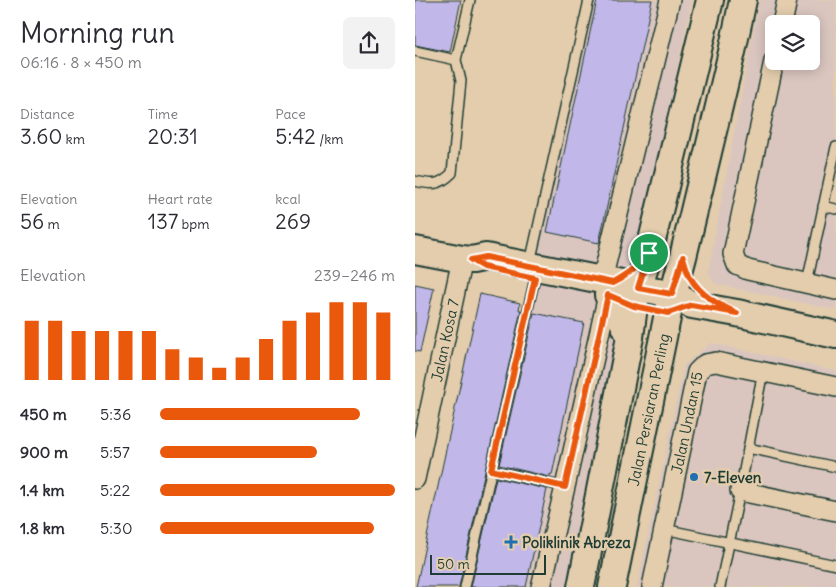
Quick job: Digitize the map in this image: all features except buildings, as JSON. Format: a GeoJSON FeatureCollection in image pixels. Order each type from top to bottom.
{"type":"FeatureCollection","features":[{"type":"Feature","properties":{"kind":"main road","name":"Jalan Persiaran Perling"},"geometry":{"type":"LineString","coordinates":[[581,587],[630,337],[636,297],[649,253],[710,0]]}},
{"type":"Feature","properties":{"kind":"main road","name":"Jalan Persiaran Perling"},"geometry":{"type":"LineString","coordinates":[[612,587],[663,338],[677,304],[683,257],[743,0]]}},
{"type":"Feature","properties":{"kind":"main road"},"geometry":{"type":"LineString","coordinates":[[415,250],[467,260],[483,267],[532,272],[608,286],[636,297],[737,313],[836,335]]}},
{"type":"Feature","properties":{"kind":"main road"},"geometry":{"type":"LineString","coordinates":[[608,286],[627,276],[639,266],[649,253]]}},
{"type":"Feature","properties":{"kind":"main road"},"geometry":{"type":"LineString","coordinates":[[683,257],[690,277],[703,294],[720,306],[737,313]]}},
{"type":"Feature","properties":{"kind":"main road"},"geometry":{"type":"LineString","coordinates":[[608,286],[630,337]]}},
{"type":"Feature","properties":{"kind":"main road"},"geometry":{"type":"LineString","coordinates":[[663,338],[675,326],[691,317],[708,312],[737,313]]}},
{"type":"Feature","properties":{"kind":"street"},"geometry":{"type":"LineString","coordinates":[[541,587],[565,487],[671,0]]}},
{"type":"Feature","properties":{"kind":"street"},"geometry":{"type":"LineString","coordinates":[[784,15],[787,0]]}},
{"type":"Feature","properties":{"kind":"street"},"geometry":{"type":"LineString","coordinates":[[772,70],[733,254],[737,265],[748,270],[836,290]]}},
{"type":"Feature","properties":{"kind":"street","name":"Jalan Kosa 7"},"geometry":{"type":"LineString","coordinates":[[415,479],[467,260]]}},
{"type":"Feature","properties":{"kind":"street","name":"Jalan Undan 15"},"geometry":{"type":"LineString","coordinates":[[652,587],[697,372],[705,364],[716,362],[836,387]]}},
{"type":"Feature","properties":{"kind":"street"},"geometry":{"type":"LineString","coordinates":[[741,491],[836,511]]}},
{"type":"Feature","properties":{"kind":"lane"},"geometry":{"type":"LineString","coordinates":[[415,181],[432,184],[444,181],[452,173],[461,81],[456,60],[470,0]]}},
{"type":"Feature","properties":{"kind":"lane"},"geometry":{"type":"LineString","coordinates":[[465,587],[589,0]]}},
{"type":"Feature","properties":{"kind":"lane"},"geometry":{"type":"LineString","coordinates":[[415,51],[456,60]]}},
{"type":"Feature","properties":{"kind":"lane"},"geometry":{"type":"LineString","coordinates":[[807,283],[836,147]]}},
{"type":"Feature","properties":{"kind":"lane"},"geometry":{"type":"LineString","coordinates":[[823,206],[836,209]]}},
{"type":"Feature","properties":{"kind":"lane"},"geometry":{"type":"LineString","coordinates":[[720,587],[741,491],[763,371]]}},
{"type":"Feature","properties":{"kind":"lane"},"geometry":{"type":"LineString","coordinates":[[749,448],[836,467]]}},
{"type":"Feature","properties":{"kind":"lane"},"geometry":{"type":"LineString","coordinates":[[491,470],[565,487]]}},
{"type":"Feature","properties":{"kind":"lane"},"geometry":{"type":"LineString","coordinates":[[664,528],[836,565]]}},
{"type":"Feature","properties":{"kind":"shaded area"},"geometry":{"type":"Polygon","coordinates":[[[593,0],[692,0],[567,587],[465,587],[593,0]]]}},
{"type":"Feature","properties":{"kind":"shaded area"},"geometry":{"type":"Polygon","coordinates":[[[759,0],[836,0],[836,164],[828,203],[836,204],[836,310],[715,284],[708,272],[759,0]]]}},
{"type":"Feature","properties":{"kind":"shaded area"},"geometry":{"type":"Polygon","coordinates":[[[711,343],[836,371],[836,587],[637,587],[684,365],[711,343]]]}},
{"type":"Feature","properties":{"kind":"place","name":"7-Eleven"},"geometry":{"type":"Point","coordinates":[694,477]}},
{"type":"Feature","properties":{"kind":"place","name":"Poliklinik Abreza"},"geometry":{"type":"Point","coordinates":[511,542]}},
{"type":"Feature","properties":{"kind":"route"},"geometry":{"type":"LineString","coordinates":[[649,253],[638,288],[672,294],[683,257],[690,277],[703,294],[720,306],[737,313],[691,305],[668,313],[634,306],[608,295],[565,487],[491,470],[535,278],[483,267],[471,260],[486,257],[613,283],[627,276],[639,266],[649,253]]}}]}
